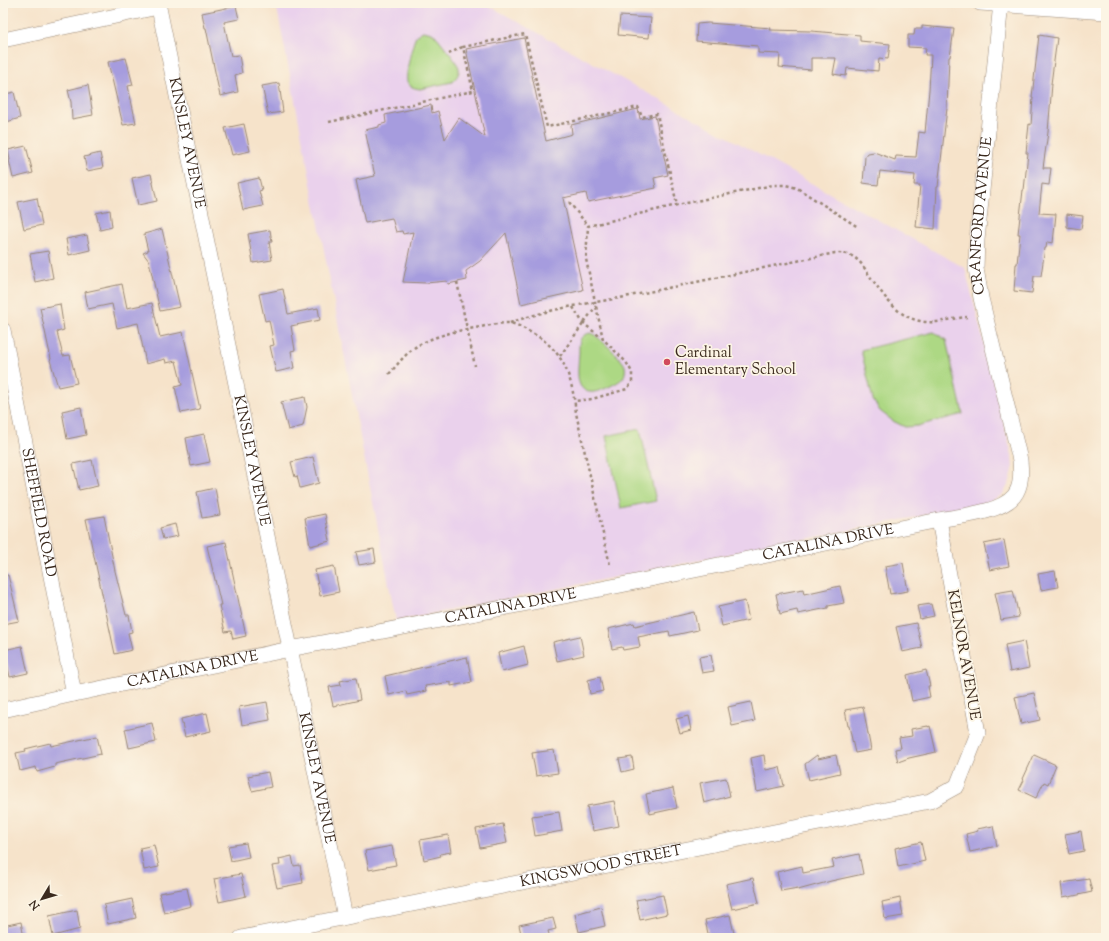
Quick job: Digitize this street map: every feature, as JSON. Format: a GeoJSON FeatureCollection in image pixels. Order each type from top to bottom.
{"type":"FeatureCollection","features":[{"type":"Feature","properties":{"kind":"street"},"geometry":{"type":"LineString","coordinates":[[980,3],[1106,12]]}},
{"type":"Feature","properties":{"kind":"street","name":"CRANFORD AVENUE"},"geometry":{"type":"LineString","coordinates":[[1001,4],[977,240],[976,268],[981,298],[1020,460],[1021,472],[1019,484],[1014,496]]}},
{"type":"Feature","properties":{"kind":"street"},"geometry":{"type":"LineString","coordinates":[[3,40],[158,5]]}},
{"type":"Feature","properties":{"kind":"street","name":"KINSLEY AVENUE"},"geometry":{"type":"LineString","coordinates":[[158,5],[345,917]]}},
{"type":"Feature","properties":{"kind":"street","name":"SHEFFIELD ROAD"},"geometry":{"type":"LineString","coordinates":[[3,330],[74,694]]}},
{"type":"Feature","properties":{"kind":"street","name":"CATALINA DRIVE"},"geometry":{"type":"LineString","coordinates":[[3,710],[290,649],[616,586],[984,512],[1007,502],[1014,496]]}},
{"type":"Feature","properties":{"kind":"street","name":"KELNOR AVENUE"},"geometry":{"type":"LineString","coordinates":[[939,520],[978,733],[957,786]]}},
{"type":"Feature","properties":{"kind":"street","name":"KINGSWOOD STREET"},"geometry":{"type":"LineString","coordinates":[[241,938],[930,801],[957,786]]}},
{"type":"Feature","properties":{"kind":"path"},"geometry":{"type":"LineString","coordinates":[[450,54],[463,47],[525,34],[547,127],[638,107],[642,117],[657,114],[677,206]]}},
{"type":"Feature","properties":{"kind":"path"},"geometry":{"type":"LineString","coordinates":[[329,122],[472,91],[463,47]]}},
{"type":"Feature","properties":{"kind":"path"},"geometry":{"type":"LineString","coordinates":[[588,226],[773,185],[786,185],[798,188],[858,227]]}},
{"type":"Feature","properties":{"kind":"path"},"geometry":{"type":"LineString","coordinates":[[569,202],[588,226],[586,259],[604,339]]}},
{"type":"Feature","properties":{"kind":"path"},"geometry":{"type":"LineString","coordinates":[[389,374],[405,356],[418,346],[433,338],[467,329],[510,323],[526,317],[830,253],[850,255],[861,262],[889,302],[907,316],[921,322],[930,323],[966,317]]}},
{"type":"Feature","properties":{"kind":"path"},"geometry":{"type":"LineString","coordinates":[[457,282],[475,366]]}},
{"type":"Feature","properties":{"kind":"path"},"geometry":{"type":"LineString","coordinates":[[560,356],[596,306]]}},
{"type":"Feature","properties":{"kind":"path"},"geometry":{"type":"LineString","coordinates":[[573,307],[584,322],[604,339],[626,362],[632,372],[632,382],[627,389],[592,399],[575,400]]}},
{"type":"Feature","properties":{"kind":"path"},"geometry":{"type":"LineString","coordinates":[[510,323],[533,333],[547,343],[560,356],[569,375],[610,565]]}},
{"type":"Feature","properties":{"kind":"shaded area","name":"Cardinal Elementary School"},"geometry":{"type":"Polygon","coordinates":[[[276,3],[484,3],[965,268],[1012,455],[1013,470],[1009,484],[1002,495],[986,503],[396,621],[276,3]]]}},
{"type":"Feature","properties":{"kind":"green space"},"geometry":{"type":"Polygon","coordinates":[[[423,31],[435,35],[458,65],[458,74],[452,82],[420,89],[409,85],[407,81],[407,72],[413,43],[417,35],[423,31]]]}},
{"type":"Feature","properties":{"kind":"green space"},"geometry":{"type":"Polygon","coordinates":[[[934,332],[946,340],[963,414],[917,426],[905,427],[893,421],[880,411],[873,400],[861,350],[934,332]]]}},
{"type":"Feature","properties":{"kind":"green space"},"geometry":{"type":"Polygon","coordinates":[[[590,333],[595,335],[607,346],[625,366],[624,375],[621,380],[607,388],[593,392],[582,388],[579,382],[578,373],[580,339],[590,333]]]}},
{"type":"Feature","properties":{"kind":"green space"},"geometry":{"type":"Polygon","coordinates":[[[640,429],[656,501],[621,508],[606,436],[640,429]]]}},
{"type":"Feature","properties":{"kind":"building"},"geometry":{"type":"Polygon","coordinates":[[[236,6],[239,19],[224,22],[231,56],[239,55],[242,73],[235,75],[238,92],[220,96],[202,13],[236,6]]]}},
{"type":"Feature","properties":{"kind":"building"},"geometry":{"type":"Polygon","coordinates":[[[620,16],[651,18],[649,38],[618,35],[620,16]]]}},
{"type":"Feature","properties":{"kind":"building"},"geometry":{"type":"Polygon","coordinates":[[[708,23],[771,28],[770,30],[811,31],[860,35],[860,41],[890,44],[888,59],[879,58],[878,71],[847,68],[846,76],[833,74],[836,58],[811,58],[811,70],[779,67],[780,54],[758,53],[758,46],[696,41],[697,24],[708,23]]]}},
{"type":"Feature","properties":{"kind":"building"},"geometry":{"type":"Polygon","coordinates":[[[922,26],[954,29],[949,57],[947,108],[937,187],[935,229],[916,227],[920,185],[914,185],[915,175],[880,171],[878,185],[863,183],[865,157],[868,153],[874,152],[895,160],[896,156],[916,157],[919,132],[925,133],[931,55],[925,55],[926,48],[908,47],[908,35],[914,35],[915,29],[922,29],[922,26]]]}},
{"type":"Feature","properties":{"kind":"building"},"geometry":{"type":"Polygon","coordinates":[[[1039,35],[1057,38],[1043,168],[1051,168],[1049,185],[1042,184],[1039,213],[1056,214],[1053,243],[1047,242],[1041,276],[1034,276],[1032,293],[1014,291],[1020,234],[1018,234],[1028,153],[1026,153],[1029,124],[1031,125],[1032,97],[1039,35]]]}},
{"type":"Feature","properties":{"kind":"building"},"geometry":{"type":"Polygon","coordinates":[[[524,38],[546,141],[572,134],[571,125],[638,109],[640,119],[655,116],[668,175],[654,178],[656,188],[588,202],[586,193],[563,198],[583,290],[521,304],[506,233],[480,261],[466,271],[467,280],[448,284],[447,281],[426,283],[403,282],[413,232],[403,234],[402,231],[396,232],[392,218],[365,223],[356,180],[375,176],[365,130],[379,127],[379,125],[386,123],[385,115],[431,105],[432,113],[438,111],[445,139],[459,118],[485,137],[466,49],[524,38]]]}},
{"type":"Feature","properties":{"kind":"building"},"geometry":{"type":"Polygon","coordinates":[[[126,58],[133,85],[128,86],[136,123],[123,125],[108,62],[126,58]]]}},
{"type":"Feature","properties":{"kind":"building"},"geometry":{"type":"Polygon","coordinates":[[[279,83],[283,112],[268,114],[262,86],[279,83]]]}},
{"type":"Feature","properties":{"kind":"building"},"geometry":{"type":"Polygon","coordinates":[[[88,85],[93,115],[72,119],[71,102],[68,90],[88,85]]]}},
{"type":"Feature","properties":{"kind":"building"},"geometry":{"type":"Polygon","coordinates":[[[14,92],[20,118],[3,123],[3,95],[14,92]]]}},
{"type":"Feature","properties":{"kind":"building"},"geometry":{"type":"Polygon","coordinates":[[[244,124],[250,151],[232,155],[225,128],[244,124]]]}},
{"type":"Feature","properties":{"kind":"building"},"geometry":{"type":"Polygon","coordinates":[[[26,146],[33,173],[13,178],[8,150],[26,146]]]}},
{"type":"Feature","properties":{"kind":"building"},"geometry":{"type":"Polygon","coordinates":[[[100,153],[103,168],[87,171],[84,157],[100,153]]]}},
{"type":"Feature","properties":{"kind":"building"},"geometry":{"type":"Polygon","coordinates":[[[151,174],[157,201],[138,205],[132,178],[151,174]]]}},
{"type":"Feature","properties":{"kind":"building"},"geometry":{"type":"Polygon","coordinates":[[[259,178],[262,190],[259,191],[263,206],[243,210],[237,183],[259,178]]]}},
{"type":"Feature","properties":{"kind":"building"},"geometry":{"type":"Polygon","coordinates":[[[37,198],[42,225],[24,229],[18,202],[37,198]]]}},
{"type":"Feature","properties":{"kind":"building"},"geometry":{"type":"Polygon","coordinates":[[[110,210],[112,227],[100,230],[96,213],[110,210]]]}},
{"type":"Feature","properties":{"kind":"building"},"geometry":{"type":"Polygon","coordinates":[[[1067,214],[1083,216],[1081,229],[1067,227],[1067,214]]]}},
{"type":"Feature","properties":{"kind":"building"},"geometry":{"type":"Polygon","coordinates":[[[162,229],[180,307],[160,311],[149,261],[143,253],[148,251],[144,234],[162,229]]]}},
{"type":"Feature","properties":{"kind":"building"},"geometry":{"type":"Polygon","coordinates":[[[270,230],[272,242],[269,242],[272,260],[253,263],[248,234],[270,230]]]}},
{"type":"Feature","properties":{"kind":"building"},"geometry":{"type":"Polygon","coordinates":[[[87,235],[90,250],[69,255],[66,239],[87,235]]]}},
{"type":"Feature","properties":{"kind":"building"},"geometry":{"type":"Polygon","coordinates":[[[48,251],[53,278],[35,282],[30,254],[48,251]]]}},
{"type":"Feature","properties":{"kind":"building"},"geometry":{"type":"Polygon","coordinates":[[[122,284],[127,308],[152,303],[160,337],[183,332],[200,409],[181,413],[175,387],[182,385],[176,361],[166,363],[165,359],[146,364],[138,323],[117,328],[112,304],[88,309],[85,292],[122,284]]]}},
{"type":"Feature","properties":{"kind":"building"},"geometry":{"type":"Polygon","coordinates":[[[283,289],[288,314],[318,308],[320,320],[291,326],[295,350],[291,351],[294,368],[276,372],[270,346],[274,345],[269,320],[265,321],[259,294],[283,289]]]}},
{"type":"Feature","properties":{"kind":"building"},"geometry":{"type":"Polygon","coordinates":[[[60,304],[64,330],[57,332],[63,356],[70,355],[77,383],[58,387],[50,360],[40,308],[60,304]]]}},
{"type":"Feature","properties":{"kind":"building"},"geometry":{"type":"Polygon","coordinates":[[[305,397],[307,407],[303,426],[288,430],[281,402],[305,397]]]}},
{"type":"Feature","properties":{"kind":"building"},"geometry":{"type":"Polygon","coordinates":[[[81,407],[86,435],[67,439],[62,411],[81,407]]]}},
{"type":"Feature","properties":{"kind":"building"},"geometry":{"type":"Polygon","coordinates":[[[204,434],[210,462],[191,466],[186,438],[204,434]]]}},
{"type":"Feature","properties":{"kind":"building"},"geometry":{"type":"Polygon","coordinates":[[[313,457],[319,483],[300,488],[291,462],[313,457]]]}},
{"type":"Feature","properties":{"kind":"building"},"geometry":{"type":"Polygon","coordinates":[[[92,460],[98,486],[79,490],[73,464],[92,460]]]}},
{"type":"Feature","properties":{"kind":"building"},"geometry":{"type":"Polygon","coordinates":[[[215,488],[220,515],[202,518],[197,492],[215,488]]]}},
{"type":"Feature","properties":{"kind":"building"},"geometry":{"type":"Polygon","coordinates":[[[325,514],[330,541],[310,546],[305,518],[325,514]]]}},
{"type":"Feature","properties":{"kind":"building"},"geometry":{"type":"Polygon","coordinates":[[[104,516],[115,571],[126,615],[129,615],[132,632],[128,633],[132,650],[115,654],[86,519],[104,516]]]}},
{"type":"Feature","properties":{"kind":"building"},"geometry":{"type":"Polygon","coordinates":[[[175,524],[178,536],[163,539],[160,528],[175,524]]]}},
{"type":"Feature","properties":{"kind":"building"},"geometry":{"type":"Polygon","coordinates":[[[1004,540],[1009,566],[990,570],[984,544],[1004,540]]]}},
{"type":"Feature","properties":{"kind":"building"},"geometry":{"type":"Polygon","coordinates":[[[226,542],[246,636],[233,639],[231,631],[225,632],[219,605],[221,605],[207,546],[226,542]]]}},
{"type":"Feature","properties":{"kind":"building"},"geometry":{"type":"Polygon","coordinates":[[[374,549],[376,562],[359,565],[356,552],[374,549]]]}},
{"type":"Feature","properties":{"kind":"building"},"geometry":{"type":"Polygon","coordinates":[[[903,563],[908,591],[890,594],[885,566],[903,563]]]}},
{"type":"Feature","properties":{"kind":"building"},"geometry":{"type":"Polygon","coordinates":[[[334,566],[339,592],[320,596],[315,570],[334,566]]]}},
{"type":"Feature","properties":{"kind":"building"},"geometry":{"type":"Polygon","coordinates":[[[1055,571],[1058,587],[1041,590],[1038,574],[1055,571]]]}},
{"type":"Feature","properties":{"kind":"building"},"geometry":{"type":"Polygon","coordinates":[[[8,575],[19,621],[3,624],[3,576],[8,575]]]}},
{"type":"Feature","properties":{"kind":"building"},"geometry":{"type":"Polygon","coordinates":[[[840,586],[844,603],[798,614],[797,610],[780,614],[776,594],[803,589],[804,594],[840,586]]]}},
{"type":"Feature","properties":{"kind":"building"},"geometry":{"type":"Polygon","coordinates":[[[1013,590],[1019,617],[1001,620],[995,593],[1013,590]]]}},
{"type":"Feature","properties":{"kind":"building"},"geometry":{"type":"Polygon","coordinates":[[[745,601],[749,620],[722,626],[718,607],[745,601]]]}},
{"type":"Feature","properties":{"kind":"building"},"geometry":{"type":"Polygon","coordinates":[[[931,604],[934,616],[920,619],[917,606],[931,604]]]}},
{"type":"Feature","properties":{"kind":"building"},"geometry":{"type":"Polygon","coordinates":[[[694,612],[698,630],[670,636],[669,631],[638,637],[640,647],[623,650],[622,647],[612,649],[608,629],[634,623],[635,626],[694,612]]]}},
{"type":"Feature","properties":{"kind":"building"},"geometry":{"type":"Polygon","coordinates":[[[916,623],[922,648],[902,652],[896,627],[916,623]]]}},
{"type":"Feature","properties":{"kind":"building"},"geometry":{"type":"Polygon","coordinates":[[[580,636],[584,655],[557,661],[553,642],[580,636]]]}},
{"type":"Feature","properties":{"kind":"building"},"geometry":{"type":"Polygon","coordinates":[[[1024,641],[1029,668],[1010,672],[1005,645],[1024,641]]]}},
{"type":"Feature","properties":{"kind":"building"},"geometry":{"type":"Polygon","coordinates":[[[22,646],[28,673],[10,677],[4,650],[22,646]]]}},
{"type":"Feature","properties":{"kind":"building"},"geometry":{"type":"Polygon","coordinates":[[[524,646],[528,665],[502,672],[498,653],[524,646]]]}},
{"type":"Feature","properties":{"kind":"building"},"geometry":{"type":"Polygon","coordinates":[[[711,655],[714,671],[702,673],[699,657],[711,655]]]}},
{"type":"Feature","properties":{"kind":"building"},"geometry":{"type":"Polygon","coordinates":[[[467,657],[472,682],[451,686],[451,682],[425,686],[426,691],[407,695],[406,691],[389,695],[385,676],[467,657]]]}},
{"type":"Feature","properties":{"kind":"building"},"geometry":{"type":"Polygon","coordinates":[[[926,670],[930,686],[928,686],[930,697],[912,701],[907,675],[926,670]]]}},
{"type":"Feature","properties":{"kind":"building"},"geometry":{"type":"Polygon","coordinates":[[[600,677],[603,691],[590,694],[588,680],[600,677]]]}},
{"type":"Feature","properties":{"kind":"building"},"geometry":{"type":"Polygon","coordinates":[[[356,678],[360,700],[333,706],[329,687],[341,685],[340,681],[356,678]]]}},
{"type":"Feature","properties":{"kind":"building"},"geometry":{"type":"Polygon","coordinates":[[[1034,693],[1040,720],[1021,724],[1015,697],[1034,693]]]}},
{"type":"Feature","properties":{"kind":"building"},"geometry":{"type":"Polygon","coordinates":[[[267,702],[270,720],[242,725],[239,707],[267,702]]]}},
{"type":"Feature","properties":{"kind":"building"},"geometry":{"type":"Polygon","coordinates":[[[751,702],[755,721],[732,726],[728,707],[751,702]]]}},
{"type":"Feature","properties":{"kind":"building"},"geometry":{"type":"Polygon","coordinates":[[[863,707],[871,750],[855,753],[845,710],[863,707]]]}},
{"type":"Feature","properties":{"kind":"building"},"geometry":{"type":"Polygon","coordinates":[[[207,713],[211,731],[185,737],[181,719],[207,713]]]}},
{"type":"Feature","properties":{"kind":"building"},"geometry":{"type":"Polygon","coordinates":[[[688,716],[691,730],[680,733],[676,719],[688,716]]]}},
{"type":"Feature","properties":{"kind":"building"},"geometry":{"type":"Polygon","coordinates":[[[152,723],[156,742],[129,748],[125,729],[152,723]]]}},
{"type":"Feature","properties":{"kind":"building"},"geometry":{"type":"Polygon","coordinates":[[[930,726],[936,752],[898,762],[895,749],[901,748],[899,738],[912,736],[911,729],[930,726]]]}},
{"type":"Feature","properties":{"kind":"building"},"geometry":{"type":"Polygon","coordinates":[[[97,736],[101,754],[55,764],[55,767],[37,772],[36,767],[20,771],[16,753],[26,751],[25,749],[50,743],[51,746],[97,736]]]}},
{"type":"Feature","properties":{"kind":"building"},"geometry":{"type":"Polygon","coordinates":[[[554,750],[558,773],[536,776],[532,753],[554,750]]]}},
{"type":"Feature","properties":{"kind":"building"},"geometry":{"type":"Polygon","coordinates":[[[764,755],[766,770],[780,767],[784,786],[757,792],[751,758],[764,755]]]}},
{"type":"Feature","properties":{"kind":"building"},"geometry":{"type":"Polygon","coordinates":[[[817,755],[818,759],[836,755],[840,773],[809,780],[805,764],[817,755]]]}},
{"type":"Feature","properties":{"kind":"building"},"geometry":{"type":"Polygon","coordinates":[[[1034,755],[1056,765],[1048,784],[1044,782],[1036,798],[1019,790],[1034,755]]]}},
{"type":"Feature","properties":{"kind":"building"},"geometry":{"type":"Polygon","coordinates":[[[632,757],[634,769],[622,772],[619,759],[632,757]]]}},
{"type":"Feature","properties":{"kind":"building"},"geometry":{"type":"Polygon","coordinates":[[[268,772],[271,787],[252,791],[248,776],[268,772]]]}},
{"type":"Feature","properties":{"kind":"building"},"geometry":{"type":"Polygon","coordinates":[[[726,778],[730,796],[704,803],[700,783],[726,778]]]}},
{"type":"Feature","properties":{"kind":"building"},"geometry":{"type":"Polygon","coordinates":[[[673,788],[677,808],[650,814],[646,794],[673,788]]]}},
{"type":"Feature","properties":{"kind":"building"},"geometry":{"type":"Polygon","coordinates":[[[614,801],[619,826],[593,831],[587,806],[614,801]]]}},
{"type":"Feature","properties":{"kind":"building"},"geometry":{"type":"Polygon","coordinates":[[[559,812],[562,831],[535,836],[532,816],[559,812]]]}},
{"type":"Feature","properties":{"kind":"building"},"geometry":{"type":"Polygon","coordinates":[[[503,824],[507,843],[480,848],[476,829],[503,824]]]}},
{"type":"Feature","properties":{"kind":"building"},"geometry":{"type":"Polygon","coordinates":[[[993,826],[997,846],[970,852],[966,834],[978,831],[977,829],[993,826]]]}},
{"type":"Feature","properties":{"kind":"building"},"geometry":{"type":"Polygon","coordinates":[[[1081,831],[1084,851],[1069,854],[1065,834],[1081,831]]]}},
{"type":"Feature","properties":{"kind":"building"},"geometry":{"type":"Polygon","coordinates":[[[448,835],[451,852],[440,854],[441,856],[424,860],[420,840],[448,835]]]}},
{"type":"Feature","properties":{"kind":"building"},"geometry":{"type":"Polygon","coordinates":[[[921,842],[925,861],[898,867],[895,848],[921,842]]]}},
{"type":"Feature","properties":{"kind":"building"},"geometry":{"type":"Polygon","coordinates":[[[246,843],[249,857],[231,861],[228,846],[246,843]]]}},
{"type":"Feature","properties":{"kind":"building"},"geometry":{"type":"Polygon","coordinates":[[[154,845],[159,867],[144,870],[140,848],[154,845]]]}},
{"type":"Feature","properties":{"kind":"building"},"geometry":{"type":"Polygon","coordinates":[[[392,846],[396,865],[369,870],[365,851],[392,846]]]}},
{"type":"Feature","properties":{"kind":"building"},"geometry":{"type":"Polygon","coordinates":[[[859,854],[863,874],[798,890],[798,888],[781,891],[777,872],[802,866],[803,873],[834,867],[832,860],[859,854]]]}},
{"type":"Feature","properties":{"kind":"building"},"geometry":{"type":"Polygon","coordinates":[[[292,856],[294,866],[300,865],[303,883],[277,888],[272,866],[280,865],[279,859],[292,856]]]}},
{"type":"Feature","properties":{"kind":"building"},"geometry":{"type":"Polygon","coordinates":[[[241,874],[246,896],[219,902],[214,879],[241,874]]]}},
{"type":"Feature","properties":{"kind":"building"},"geometry":{"type":"Polygon","coordinates":[[[753,878],[759,903],[732,909],[726,884],[753,878]]]}},
{"type":"Feature","properties":{"kind":"building"},"geometry":{"type":"Polygon","coordinates":[[[1089,879],[1092,892],[1063,897],[1061,883],[1089,879]]]}},
{"type":"Feature","properties":{"kind":"building"},"geometry":{"type":"Polygon","coordinates":[[[187,888],[191,906],[164,913],[159,893],[187,888]]]}},
{"type":"Feature","properties":{"kind":"building"},"geometry":{"type":"Polygon","coordinates":[[[663,895],[667,914],[640,920],[636,900],[663,895]]]}},
{"type":"Feature","properties":{"kind":"building"},"geometry":{"type":"Polygon","coordinates":[[[900,898],[903,916],[885,919],[882,902],[900,898]]]}},
{"type":"Feature","properties":{"kind":"building"},"geometry":{"type":"Polygon","coordinates":[[[132,899],[136,918],[108,924],[104,905],[132,899]]]}},
{"type":"Feature","properties":{"kind":"building"},"geometry":{"type":"Polygon","coordinates":[[[601,907],[605,926],[579,932],[575,914],[601,907]]]}},
{"type":"Feature","properties":{"kind":"building"},"geometry":{"type":"Polygon","coordinates":[[[77,910],[80,929],[53,936],[49,916],[77,910]]]}},
{"type":"Feature","properties":{"kind":"building"},"geometry":{"type":"Polygon","coordinates":[[[730,915],[735,938],[709,938],[705,920],[730,915]]]}},
{"type":"Feature","properties":{"kind":"building"},"geometry":{"type":"Polygon","coordinates":[[[553,918],[556,929],[548,931],[550,938],[522,938],[519,925],[553,918]]]}},
{"type":"Feature","properties":{"kind":"building"},"geometry":{"type":"Polygon","coordinates":[[[21,922],[24,938],[3,938],[3,926],[21,922]]]}},
{"type":"Feature","properties":{"kind":"place","name":"Cardinal Elementary School"},"geometry":{"type":"Point","coordinates":[667,362]}}]}
